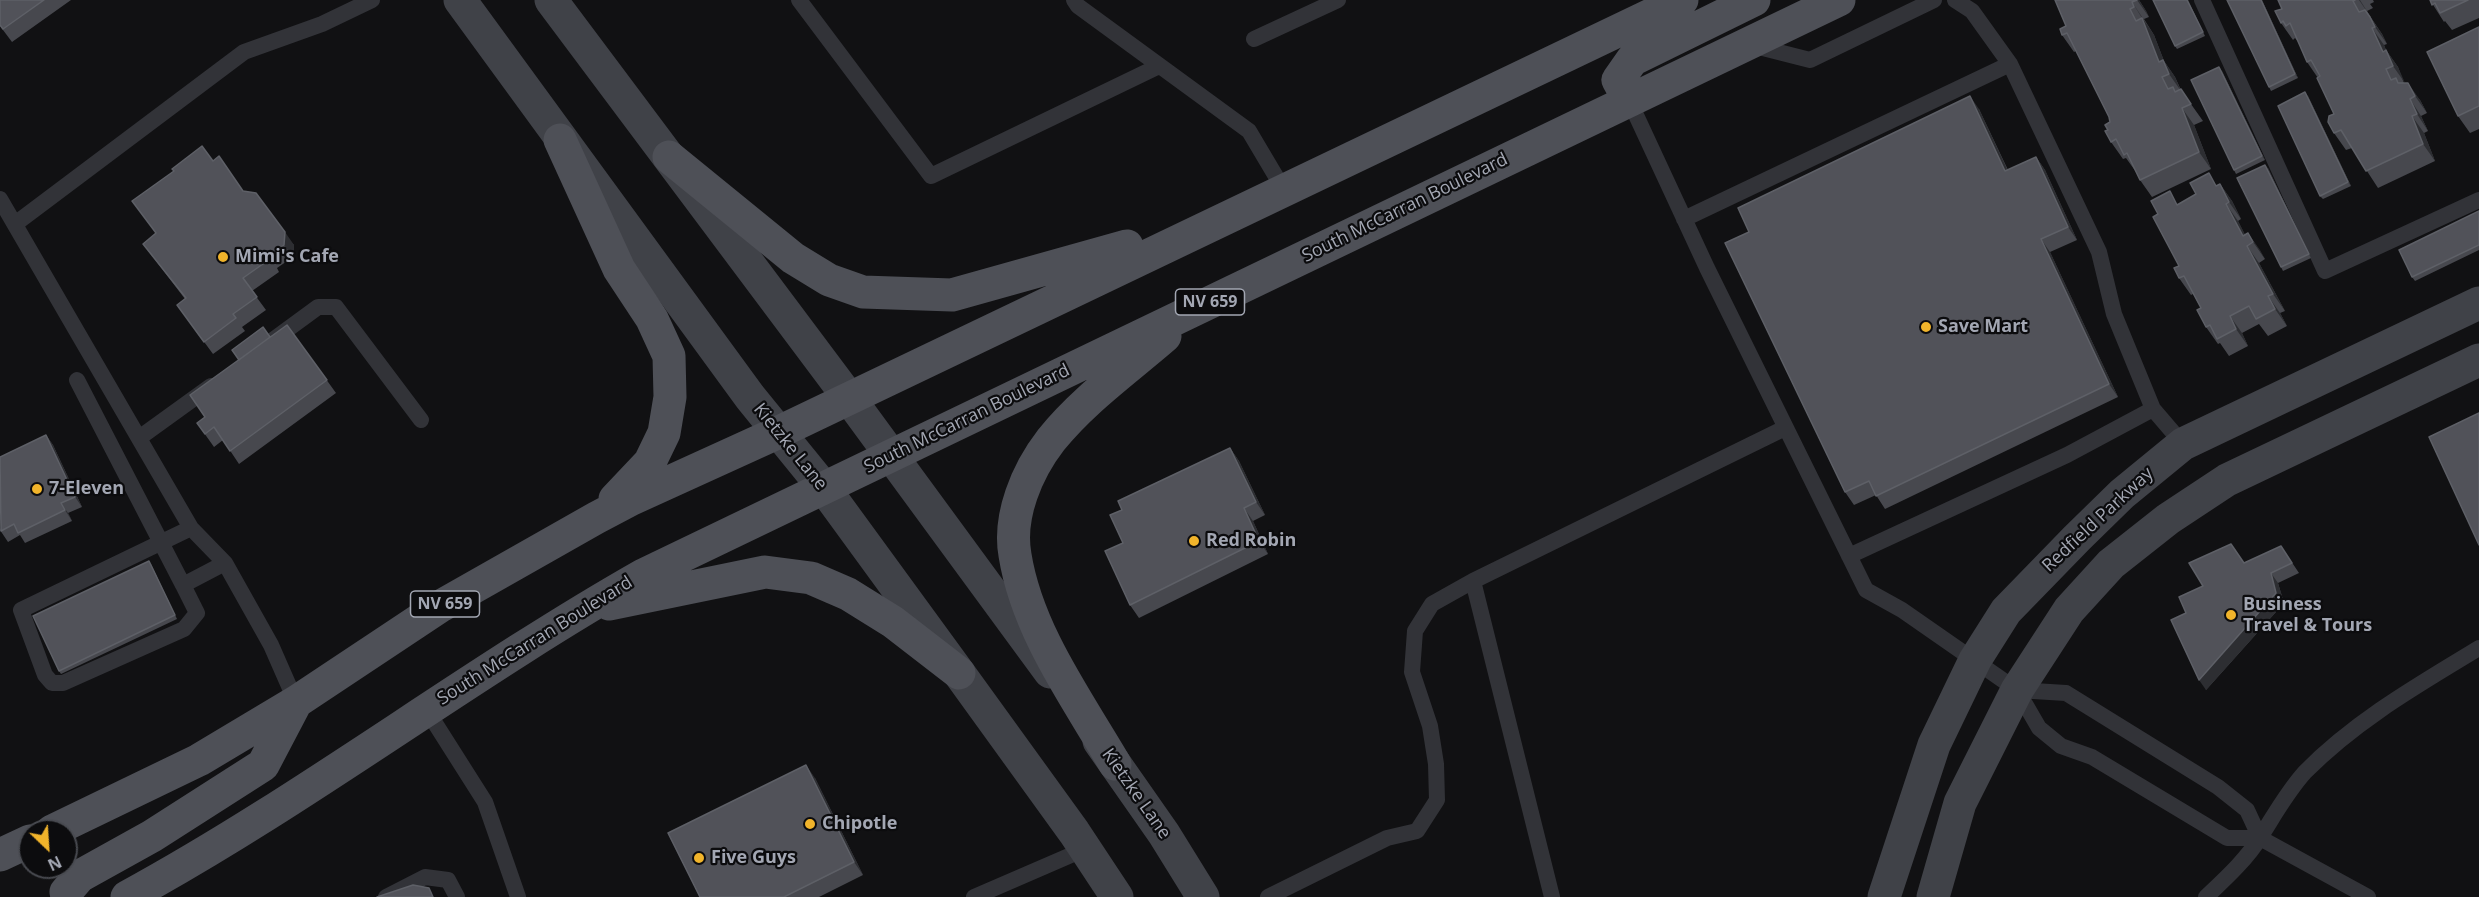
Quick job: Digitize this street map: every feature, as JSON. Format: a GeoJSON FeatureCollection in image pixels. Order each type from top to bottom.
{"type":"FeatureCollection","features":[{"type":"Feature","properties":{"kind":"main road","name":"Kietzke Lane"},"geometry":{"type":"LineString","coordinates":[[460,0],[560,140],[777,434],[824,488],[959,673],[1117,897]]}},
{"type":"Feature","properties":{"kind":"main road","name":"Kietzke Lane"},"geometry":{"type":"LineString","coordinates":[[551,0],[892,456],[1115,764],[1164,834],[1203,897]]}},
{"type":"Feature","properties":{"kind":"main road","name":"NV 659"},"geometry":{"type":"LineString","coordinates":[[77,819],[199,760],[296,702],[439,607],[596,518],[688,472],[777,434],[1682,0]]}},
{"type":"Feature","properties":{"kind":"main road"},"geometry":{"type":"LineString","coordinates":[[1629,100],[1618,80],[1632,60],[1754,0]]}},
{"type":"Feature","properties":{"kind":"main road","name":"South McCarran Boulevard"},"geometry":{"type":"LineString","coordinates":[[127,897],[268,812],[583,609],[715,538],[892,456],[1839,0]]}},
{"type":"Feature","properties":{"kind":"main road"},"geometry":{"type":"LineString","coordinates":[[560,140],[619,269],[652,319],[669,356],[670,397],[664,433],[650,462],[596,518]]}},
{"type":"Feature","properties":{"kind":"main road"},"geometry":{"type":"LineString","coordinates":[[669,157],[794,258],[829,280],[863,292],[952,295],[1104,254],[1270,196]]}},
{"type":"Feature","properties":{"kind":"main road","name":"Redfield Parkway"},"geometry":{"type":"LineString","coordinates":[[1884,897],[1934,745],[1975,660],[2006,611],[2040,574],[2122,494],[2183,444],[2479,303]]}},
{"type":"Feature","properties":{"kind":"main road"},"geometry":{"type":"LineString","coordinates":[[1115,764],[1049,651],[1022,586],[1014,553],[1015,524],[1020,499],[1029,478],[1051,441],[1080,409],[1197,308]]}},
{"type":"Feature","properties":{"kind":"main road"},"geometry":{"type":"LineString","coordinates":[[1933,897],[1960,803],[2017,690],[2069,610],[2111,564],[2168,519],[2227,480],[2479,360]]}},
{"type":"Feature","properties":{"kind":"main road"},"geometry":{"type":"LineString","coordinates":[[583,609],[721,583],[765,572],[811,578],[848,594],[893,622],[959,673]]}},
{"type":"Feature","properties":{"kind":"main road"},"geometry":{"type":"LineString","coordinates":[[67,897],[66,892],[80,876],[153,836],[263,765],[296,702]]}},
{"type":"Feature","properties":{"kind":"main road"},"geometry":{"type":"LineString","coordinates":[[0,855],[18,847]]}},
{"type":"Feature","properties":{"kind":"lane"},"geometry":{"type":"LineString","coordinates":[[15,224],[244,52],[322,24],[372,0]]}},
{"type":"Feature","properties":{"kind":"lane"},"geometry":{"type":"LineString","coordinates":[[799,0],[932,176],[1159,66]]}},
{"type":"Feature","properties":{"kind":"lane"},"geometry":{"type":"LineString","coordinates":[[1074,0],[1078,6],[1249,132],[1270,196]]}},
{"type":"Feature","properties":{"kind":"lane"},"geometry":{"type":"LineString","coordinates":[[1254,39],[1338,0]]}},
{"type":"Feature","properties":{"kind":"lane"},"geometry":{"type":"LineString","coordinates":[[1747,44],[1810,60],[1934,0]]}},
{"type":"Feature","properties":{"kind":"lane"},"geometry":{"type":"LineString","coordinates":[[1955,0],[1972,11],[2010,64],[2099,252],[2114,314],[2153,409],[2183,444]]}},
{"type":"Feature","properties":{"kind":"lane"},"geometry":{"type":"LineString","coordinates":[[2202,0],[2325,271],[2479,200]]}},
{"type":"Feature","properties":{"kind":"lane"},"geometry":{"type":"LineString","coordinates":[[1684,219],[2010,64]]}},
{"type":"Feature","properties":{"kind":"lane"},"geometry":{"type":"LineString","coordinates":[[1629,100],[1785,429],[1866,590],[1902,610],[2017,690],[2040,728],[2061,746],[2092,757],[2227,838],[2260,838],[2368,897]]}},
{"type":"Feature","properties":{"kind":"lane"},"geometry":{"type":"LineString","coordinates":[[0,199],[191,528],[225,563],[271,645],[296,702]]}},
{"type":"Feature","properties":{"kind":"lane"},"geometry":{"type":"LineString","coordinates":[[261,349],[318,307],[336,307],[421,420]]}},
{"type":"Feature","properties":{"kind":"lane"},"geometry":{"type":"LineString","coordinates":[[139,438],[224,376]]}},
{"type":"Feature","properties":{"kind":"lane"},"geometry":{"type":"LineString","coordinates":[[76,380],[161,543],[183,585],[197,613],[184,629],[63,683],[52,683],[45,675],[21,610],[161,543],[191,528]]}},
{"type":"Feature","properties":{"kind":"lane"},"geometry":{"type":"LineString","coordinates":[[1849,556],[2067,455],[2153,409]]}},
{"type":"Feature","properties":{"kind":"lane"},"geometry":{"type":"LineString","coordinates":[[1268,897],[1387,838],[1417,831],[1437,800],[1436,764],[1430,726],[1412,672],[1415,631],[1432,604],[1473,581],[1785,429]]}},
{"type":"Feature","properties":{"kind":"lane"},"geometry":{"type":"LineString","coordinates":[[183,585],[225,563]]}},
{"type":"Feature","properties":{"kind":"lane"},"geometry":{"type":"LineString","coordinates":[[1473,581],[1552,897]]}},
{"type":"Feature","properties":{"kind":"lane"},"geometry":{"type":"LineString","coordinates":[[2206,897],[2224,880],[2260,838],[2276,808],[2304,774],[2342,737],[2407,692],[2479,648]]}},
{"type":"Feature","properties":{"kind":"lane"},"geometry":{"type":"LineString","coordinates":[[2017,690],[2066,693],[2218,788],[2247,810],[2260,838]]}},
{"type":"Feature","properties":{"kind":"lane"},"geometry":{"type":"LineString","coordinates":[[426,710],[484,802],[518,897]]}},
{"type":"Feature","properties":{"kind":"lane"},"geometry":{"type":"LineString","coordinates":[[974,897],[1085,849]]}},
{"type":"Feature","properties":{"kind":"lane"},"geometry":{"type":"LineString","coordinates":[[386,897],[425,877],[448,880],[457,897]]}},
{"type":"Feature","properties":{"kind":"building"},"geometry":{"type":"Polygon","coordinates":[[[0,0],[44,0],[3,29],[0,25],[0,0]]]}},
{"type":"Feature","properties":{"kind":"building"},"geometry":{"type":"Polygon","coordinates":[[[2055,0],[2137,0],[2132,2],[2134,7],[2130,9],[2136,21],[2142,18],[2159,62],[2163,60],[2169,74],[2162,77],[2168,89],[2173,87],[2175,92],[2181,89],[2191,104],[2182,108],[2199,152],[2140,180],[2127,153],[2124,155],[2116,139],[2111,142],[2105,131],[2108,130],[2105,125],[2110,122],[2109,117],[2067,33],[2062,35],[2060,29],[2066,26],[2055,0]]]}},
{"type":"Feature","properties":{"kind":"building"},"geometry":{"type":"Polygon","coordinates":[[[2153,0],[2187,0],[2203,32],[2175,46],[2153,0]]]}},
{"type":"Feature","properties":{"kind":"building"},"geometry":{"type":"Polygon","coordinates":[[[2227,0],[2261,0],[2295,74],[2269,87],[2227,0]]]}},
{"type":"Feature","properties":{"kind":"building"},"geometry":{"type":"Polygon","coordinates":[[[2278,0],[2355,0],[2353,1],[2359,12],[2365,10],[2370,17],[2375,27],[2372,28],[2383,52],[2386,50],[2393,66],[2386,69],[2391,80],[2396,78],[2398,83],[2408,83],[2415,96],[2410,99],[2417,114],[2412,116],[2423,144],[2366,171],[2341,130],[2334,133],[2328,122],[2329,116],[2334,114],[2317,78],[2320,76],[2311,60],[2307,62],[2290,23],[2286,26],[2283,21],[2281,23],[2275,11],[2282,9],[2278,0]]]}},
{"type":"Feature","properties":{"kind":"building"},"geometry":{"type":"Polygon","coordinates":[[[2430,0],[2468,0],[2440,13],[2435,3],[2432,5],[2430,0]]]}},
{"type":"Feature","properties":{"kind":"building"},"geometry":{"type":"Polygon","coordinates":[[[2479,27],[2479,106],[2458,116],[2427,52],[2479,27]]]}},
{"type":"Feature","properties":{"kind":"building"},"geometry":{"type":"Polygon","coordinates":[[[2219,67],[2262,156],[2234,170],[2191,80],[2219,67]]]}},
{"type":"Feature","properties":{"kind":"building"},"geometry":{"type":"Polygon","coordinates":[[[2305,92],[2348,182],[2320,196],[2278,106],[2305,92]]]}},
{"type":"Feature","properties":{"kind":"building","name":"Save Mart"},"geometry":{"type":"Polygon","coordinates":[[[1970,96],[2005,171],[2036,157],[2068,227],[2041,239],[2109,384],[1876,496],[1869,481],[1845,492],[1725,243],[1749,232],[1738,208],[1970,96]]]}},
{"type":"Feature","properties":{"kind":"building","name":"Mimi's Cafe"},"geometry":{"type":"Polygon","coordinates":[[[202,146],[213,161],[219,156],[243,191],[256,193],[285,232],[284,245],[268,256],[270,259],[243,278],[257,297],[233,314],[236,318],[204,342],[177,305],[186,298],[143,244],[156,233],[132,201],[174,171],[172,169],[202,146]]]}},
{"type":"Feature","properties":{"kind":"building"},"geometry":{"type":"Polygon","coordinates":[[[2265,165],[2309,254],[2281,267],[2237,178],[2265,165]]]}},
{"type":"Feature","properties":{"kind":"building"},"geometry":{"type":"Polygon","coordinates":[[[2209,173],[2216,186],[2220,184],[2229,202],[2226,204],[2243,236],[2248,233],[2253,242],[2247,246],[2273,294],[2268,296],[2275,309],[2256,319],[2249,306],[2230,316],[2236,329],[2217,339],[2210,325],[2206,327],[2197,310],[2201,308],[2184,276],[2179,278],[2174,268],[2179,266],[2153,217],[2158,214],[2151,201],[2170,191],[2177,205],[2196,194],[2190,183],[2209,173]]]}},
{"type":"Feature","properties":{"kind":"building"},"geometry":{"type":"Polygon","coordinates":[[[2479,211],[2479,245],[2412,277],[2399,250],[2479,211]]]}},
{"type":"Feature","properties":{"kind":"building"},"geometry":{"type":"Polygon","coordinates":[[[287,325],[327,380],[230,451],[214,427],[205,434],[197,423],[205,417],[190,395],[287,325]]]}},
{"type":"Feature","properties":{"kind":"building"},"geometry":{"type":"Polygon","coordinates":[[[263,327],[270,337],[239,360],[232,350],[263,327]]]}},
{"type":"Feature","properties":{"kind":"building"},"geometry":{"type":"Polygon","coordinates":[[[2479,413],[2479,545],[2429,437],[2479,413]]]}},
{"type":"Feature","properties":{"kind":"building","name":"7-Eleven"},"geometry":{"type":"Polygon","coordinates":[[[46,435],[75,497],[61,503],[65,510],[18,533],[14,524],[1,531],[0,457],[46,435]]]}},
{"type":"Feature","properties":{"kind":"building","name":"Red Robin"},"geometry":{"type":"Polygon","coordinates":[[[1230,448],[1256,502],[1244,508],[1259,541],[1130,605],[1105,551],[1123,543],[1110,515],[1122,510],[1118,501],[1230,448]]]}},
{"type":"Feature","properties":{"kind":"building","name":"Business Travel & Tours"},"geometry":{"type":"Polygon","coordinates":[[[2231,544],[2244,563],[2281,546],[2292,563],[2271,573],[2276,593],[2199,680],[2171,620],[2186,613],[2179,597],[2203,586],[2189,563],[2231,544]]]}},
{"type":"Feature","properties":{"kind":"building"},"geometry":{"type":"Polygon","coordinates":[[[149,561],[175,615],[59,671],[33,616],[149,561]]]}},
{"type":"Feature","properties":{"kind":"building"},"geometry":{"type":"Polygon","coordinates":[[[806,765],[854,862],[784,897],[700,897],[668,833],[806,765]]]}},
{"type":"Feature","properties":{"kind":"building"},"geometry":{"type":"Polygon","coordinates":[[[413,885],[429,888],[433,897],[377,897],[413,885]]]}},
{"type":"Feature","properties":{"kind":"place","name":"Mimi's Cafe"},"geometry":{"type":"Point","coordinates":[223,257]}},
{"type":"Feature","properties":{"kind":"place","name":"Save Mart"},"geometry":{"type":"Point","coordinates":[1926,327]}},
{"type":"Feature","properties":{"kind":"place","name":"7-Eleven"},"geometry":{"type":"Point","coordinates":[37,489]}},
{"type":"Feature","properties":{"kind":"place","name":"Red Robin"},"geometry":{"type":"Point","coordinates":[1194,541]}},
{"type":"Feature","properties":{"kind":"place","name":"Business Travel & Tours"},"geometry":{"type":"Point","coordinates":[2231,615]}},
{"type":"Feature","properties":{"kind":"place","name":"Chipotle"},"geometry":{"type":"Point","coordinates":[810,824]}},
{"type":"Feature","properties":{"kind":"place","name":"Five Guys"},"geometry":{"type":"Point","coordinates":[699,858]}}]}
